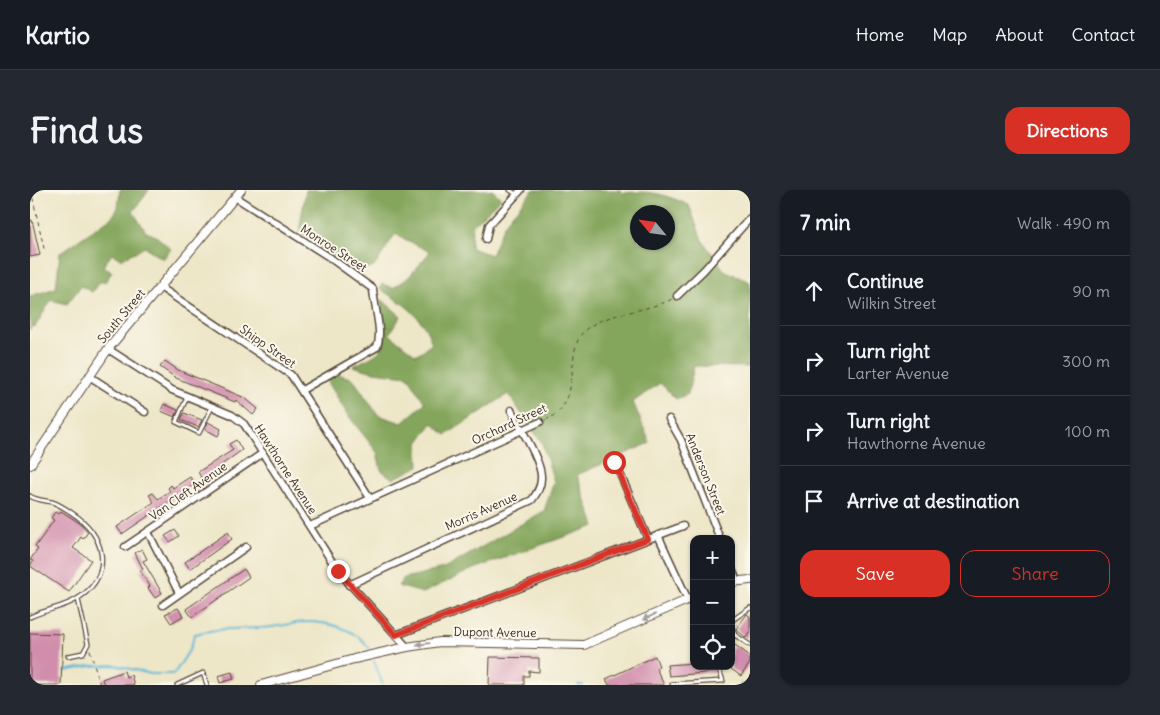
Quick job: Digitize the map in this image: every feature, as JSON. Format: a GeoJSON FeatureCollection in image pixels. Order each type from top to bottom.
{"type":"FeatureCollection","features":[{"type":"Feature","properties":{"kind":"street","name":"South Street"},"geometry":{"type":"LineString","coordinates":[[30,465],[108,349],[241,190]]}},
{"type":"Feature","properties":{"kind":"street"},"geometry":{"type":"LineString","coordinates":[[486,239],[488,225],[519,192]]}},
{"type":"Feature","properties":{"kind":"street","name":"Monroe Street"},"geometry":{"type":"LineString","coordinates":[[235,197],[329,257],[373,289],[374,308],[380,331],[377,347],[302,390]]}},
{"type":"Feature","properties":{"kind":"street"},"geometry":{"type":"LineString","coordinates":[[677,296],[704,270],[750,218]]}},
{"type":"Feature","properties":{"kind":"street","name":"Shipp Street"},"geometry":{"type":"LineString","coordinates":[[160,287],[288,372],[302,390],[370,498]]}},
{"type":"Feature","properties":{"kind":"street","name":"Hawthorne Avenue"},"geometry":{"type":"LineString","coordinates":[[108,349],[172,390],[240,420],[331,560],[407,647]]}},
{"type":"Feature","properties":{"kind":"street"},"geometry":{"type":"LineString","coordinates":[[89,376],[146,412]]}},
{"type":"Feature","properties":{"kind":"street","name":"Morris Avenue"},"geometry":{"type":"LineString","coordinates":[[350,584],[532,500],[539,490],[542,477],[511,410]]}},
{"type":"Feature","properties":{"kind":"street","name":"Anderson Street"},"geometry":{"type":"LineString","coordinates":[[669,419],[680,440],[718,535]]}},
{"type":"Feature","properties":{"kind":"street","name":"Orchard Street"},"geometry":{"type":"LineString","coordinates":[[310,526],[540,422]]}},
{"type":"Feature","properties":{"kind":"street","name":"Van Cleft Avenue"},"geometry":{"type":"LineString","coordinates":[[125,547],[263,453]]}},
{"type":"Feature","properties":{"kind":"street"},"geometry":{"type":"LineString","coordinates":[[614,462],[648,539]]}},
{"type":"Feature","properties":{"kind":"street"},"geometry":{"type":"LineString","coordinates":[[396,635],[683,526]]}},
{"type":"Feature","properties":{"kind":"street"},"geometry":{"type":"LineString","coordinates":[[148,532],[179,593]]}},
{"type":"Feature","properties":{"kind":"street"},"geometry":{"type":"LineString","coordinates":[[658,535],[690,596]]}},
{"type":"Feature","properties":{"kind":"street"},"geometry":{"type":"LineString","coordinates":[[163,605],[246,547]]}},
{"type":"Feature","properties":{"kind":"street"},"geometry":{"type":"LineString","coordinates":[[735,581],[750,580]]}},
{"type":"Feature","properties":{"kind":"street","name":"Dupont Avenue"},"geometry":{"type":"LineString","coordinates":[[261,685],[407,647],[440,642],[584,645],[690,598]]}},
{"type":"Feature","properties":{"kind":"lane"},"geometry":{"type":"LineString","coordinates":[[510,190],[519,192]]}},
{"type":"Feature","properties":{"kind":"lane"},"geometry":{"type":"LineString","coordinates":[[187,396],[176,422],[199,433],[212,407]]}},
{"type":"Feature","properties":{"kind":"lane"},"geometry":{"type":"LineString","coordinates":[[30,496],[37,500],[54,502],[89,525],[100,543],[102,559],[96,579],[78,599],[31,618]]}},
{"type":"Feature","properties":{"kind":"lane"},"geometry":{"type":"LineString","coordinates":[[68,656],[83,653],[88,644],[78,599]]}},
{"type":"Feature","properties":{"kind":"lane"},"geometry":{"type":"LineString","coordinates":[[735,617],[750,608]]}},
{"type":"Feature","properties":{"kind":"lane"},"geometry":{"type":"LineString","coordinates":[[735,635],[750,645]]}},
{"type":"Feature","properties":{"kind":"lane"},"geometry":{"type":"LineString","coordinates":[[672,684],[723,681],[719,670]]}},
{"type":"Feature","properties":{"kind":"lane"},"geometry":{"type":"LineString","coordinates":[[178,685],[203,673],[207,685]]}},
{"type":"Feature","properties":{"kind":"path"},"geometry":{"type":"LineString","coordinates":[[31,190],[46,253]]}},
{"type":"Feature","properties":{"kind":"path","name":"Orchard Street"},"geometry":{"type":"LineString","coordinates":[[540,422],[550,418],[566,402],[577,343],[586,329],[601,321],[660,305],[677,296]]}},
{"type":"Feature","properties":{"kind":"path"},"geometry":{"type":"LineString","coordinates":[[92,656],[100,685]]}},
{"type":"Feature","properties":{"kind":"green space"},"geometry":{"type":"Polygon","coordinates":[[[120,190],[149,190],[133,212],[146,232],[156,236],[171,249],[163,259],[145,247],[121,259],[112,254],[103,266],[112,272],[105,282],[99,282],[92,292],[81,286],[67,304],[51,300],[35,327],[32,326],[30,330],[30,296],[56,288],[60,253],[112,217],[118,208],[120,190]]]}},
{"type":"Feature","properties":{"kind":"green space"},"geometry":{"type":"Polygon","coordinates":[[[306,190],[492,190],[501,198],[472,226],[471,248],[491,255],[505,223],[533,190],[620,190],[623,193],[642,192],[665,196],[689,205],[702,240],[724,270],[750,282],[750,367],[694,366],[688,394],[676,399],[660,383],[633,402],[650,443],[577,475],[595,526],[473,569],[423,593],[398,586],[404,578],[444,569],[544,511],[554,482],[542,443],[508,394],[446,435],[432,423],[418,443],[419,466],[393,479],[381,470],[377,452],[347,414],[327,380],[338,374],[353,379],[378,415],[402,423],[425,403],[408,376],[374,372],[353,366],[375,355],[383,345],[384,332],[381,299],[401,316],[389,334],[416,355],[432,344],[423,325],[412,311],[380,289],[382,284],[393,288],[408,278],[430,252],[395,234],[374,267],[354,266],[325,251],[299,231],[306,190]]]}},
{"type":"Feature","properties":{"kind":"building"},"geometry":{"type":"Polygon","coordinates":[[[30,220],[32,220],[40,255],[30,257],[30,220]]]}},
{"type":"Feature","properties":{"kind":"building"},"geometry":{"type":"Polygon","coordinates":[[[165,361],[178,370],[245,398],[258,409],[253,415],[236,400],[235,402],[176,378],[160,367],[165,361]]]}},
{"type":"Feature","properties":{"kind":"building"},"geometry":{"type":"Polygon","coordinates":[[[164,404],[178,410],[175,417],[161,411],[164,404]]]}},
{"type":"Feature","properties":{"kind":"building"},"geometry":{"type":"Polygon","coordinates":[[[184,413],[202,420],[198,427],[181,420],[184,413]]]}},
{"type":"Feature","properties":{"kind":"building"},"geometry":{"type":"Polygon","coordinates":[[[208,422],[221,429],[218,436],[205,429],[208,422]]]}},
{"type":"Feature","properties":{"kind":"building"},"geometry":{"type":"Polygon","coordinates":[[[236,440],[242,450],[202,479],[198,472],[233,450],[229,444],[236,440]]]}},
{"type":"Feature","properties":{"kind":"building"},"geometry":{"type":"Polygon","coordinates":[[[190,477],[195,484],[122,534],[117,527],[154,502],[149,495],[153,493],[158,499],[170,491],[168,488],[171,485],[173,488],[190,477]]]}},
{"type":"Feature","properties":{"kind":"building"},"geometry":{"type":"Polygon","coordinates":[[[61,511],[81,524],[88,532],[83,539],[81,537],[73,548],[91,560],[69,592],[30,566],[33,561],[30,560],[38,549],[35,547],[54,520],[51,518],[55,512],[59,514],[61,511]]]}},
{"type":"Feature","properties":{"kind":"building"},"geometry":{"type":"Polygon","coordinates":[[[175,530],[179,536],[170,542],[165,536],[175,530]]]}},
{"type":"Feature","properties":{"kind":"building"},"geometry":{"type":"Polygon","coordinates":[[[228,532],[232,539],[190,569],[185,562],[228,532]]]}},
{"type":"Feature","properties":{"kind":"building"},"geometry":{"type":"Polygon","coordinates":[[[142,549],[147,559],[143,561],[162,593],[155,598],[140,571],[143,569],[135,553],[142,549]]]}},
{"type":"Feature","properties":{"kind":"building"},"geometry":{"type":"Polygon","coordinates":[[[244,569],[249,577],[192,617],[186,609],[244,569]]]}},
{"type":"Feature","properties":{"kind":"building"},"geometry":{"type":"Polygon","coordinates":[[[178,608],[183,616],[171,623],[165,614],[178,608]]]}},
{"type":"Feature","properties":{"kind":"building"},"geometry":{"type":"Polygon","coordinates":[[[747,614],[750,617],[750,632],[746,638],[736,629],[747,614]]]}},
{"type":"Feature","properties":{"kind":"building"},"geometry":{"type":"Polygon","coordinates":[[[30,633],[63,634],[61,685],[30,685],[30,633]]]}},
{"type":"Feature","properties":{"kind":"building"},"geometry":{"type":"Polygon","coordinates":[[[735,645],[750,656],[750,663],[741,676],[732,670],[735,670],[735,645]]]}},
{"type":"Feature","properties":{"kind":"building"},"geometry":{"type":"Polygon","coordinates":[[[655,656],[659,666],[656,668],[664,685],[609,685],[606,679],[655,656]]]}},
{"type":"Feature","properties":{"kind":"building"},"geometry":{"type":"Polygon","coordinates":[[[490,657],[539,658],[539,672],[529,671],[529,676],[524,676],[524,685],[489,685],[490,657]]]}},
{"type":"Feature","properties":{"kind":"building"},"geometry":{"type":"Polygon","coordinates":[[[690,663],[690,670],[716,670],[716,672],[669,676],[667,665],[690,663]]]}},
{"type":"Feature","properties":{"kind":"building"},"geometry":{"type":"Polygon","coordinates":[[[124,671],[126,677],[131,675],[134,685],[104,685],[102,679],[124,671]]]}},
{"type":"Feature","properties":{"kind":"building"},"geometry":{"type":"Polygon","coordinates":[[[232,672],[234,679],[220,683],[218,676],[232,672]]]}},
{"type":"Feature","properties":{"kind":"waterway"},"geometry":{"type":"LineString","coordinates":[[65,671],[90,666],[115,665],[151,674],[174,674],[190,649],[195,634],[215,630],[262,628],[303,622],[324,623],[350,631],[364,641],[369,648]]}},
{"type":"Feature","properties":{"kind":"waterway"},"geometry":{"type":"LineString","coordinates":[[374,661],[383,685]]}},
{"type":"Feature","properties":{"kind":"waterway"},"geometry":{"type":"LineString","coordinates":[[578,685],[583,685]]}},
{"type":"Feature","properties":{"kind":"route"},"geometry":{"type":"LineString","coordinates":[[338,571],[396,635],[648,539],[614,462]]}}]}
